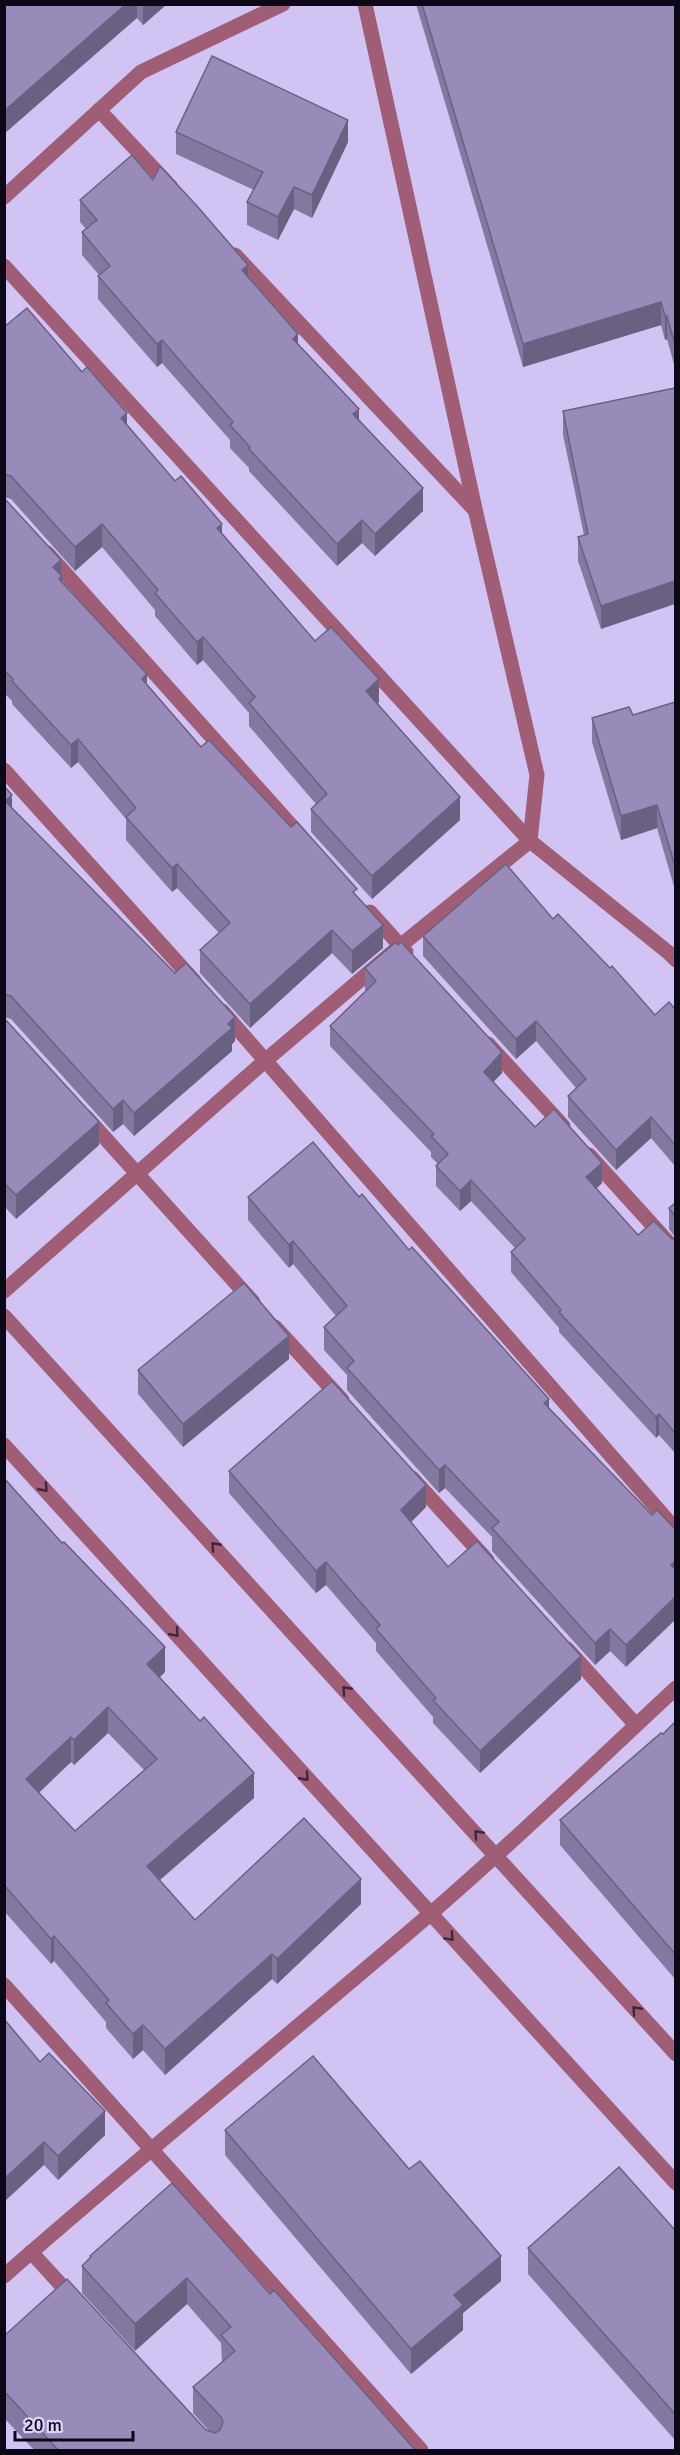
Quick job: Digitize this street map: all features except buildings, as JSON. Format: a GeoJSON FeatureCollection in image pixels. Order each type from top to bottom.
{"type":"FeatureCollection","features":[{"type":"Feature","properties":{"kind":"street"},"geometry":{"type":"LineString","coordinates":[[4,197],[141,72],[284,4]]}},
{"type":"Feature","properties":{"kind":"street"},"geometry":{"type":"LineString","coordinates":[[4,1291],[266,1060],[400,946],[530,841],[537,775],[475,509],[365,4]]}},
{"type":"Feature","properties":{"kind":"street"},"geometry":{"type":"LineString","coordinates":[[99,110],[181,197]]}},
{"type":"Feature","properties":{"kind":"street"},"geometry":{"type":"LineString","coordinates":[[222,241],[475,509]]}},
{"type":"Feature","properties":{"kind":"street"},"geometry":{"type":"LineString","coordinates":[[4,266],[530,841],[675,960]]}},
{"type":"Feature","properties":{"kind":"street"},"geometry":{"type":"LineString","coordinates":[[36,541],[313,849]]}},
{"type":"Feature","properties":{"kind":"street"},"geometry":{"type":"LineString","coordinates":[[4,770],[266,1060],[675,1530]]}},
{"type":"Feature","properties":{"kind":"street"},"geometry":{"type":"LineString","coordinates":[[360,902],[416,963]]}},
{"type":"Feature","properties":{"kind":"street"},"geometry":{"type":"LineString","coordinates":[[478,1033],[675,1251]]}},
{"type":"Feature","properties":{"kind":"street"},"geometry":{"type":"LineString","coordinates":[[75,1104],[354,1414]]}},
{"type":"Feature","properties":{"kind":"street"},"geometry":{"type":"LineString","coordinates":[[4,1316],[497,1855],[675,2054]]}},
{"type":"Feature","properties":{"kind":"street"},"geometry":{"type":"LineString","coordinates":[[4,1445],[675,2183]]}},
{"type":"Feature","properties":{"kind":"street"},"geometry":{"type":"LineString","coordinates":[[402,1467],[499,1574]]}},
{"type":"Feature","properties":{"kind":"street"},"geometry":{"type":"LineString","coordinates":[[555,1636],[636,1725]]}},
{"type":"Feature","properties":{"kind":"street"},"geometry":{"type":"LineString","coordinates":[[4,2276],[151,2148],[430,1915],[675,1688]]}},
{"type":"Feature","properties":{"kind":"street"},"geometry":{"type":"LineString","coordinates":[[4,1986],[421,2451]]}},
{"type":"Feature","properties":{"kind":"street"},"geometry":{"type":"LineString","coordinates":[[31,2252],[87,2313]]}}]}
